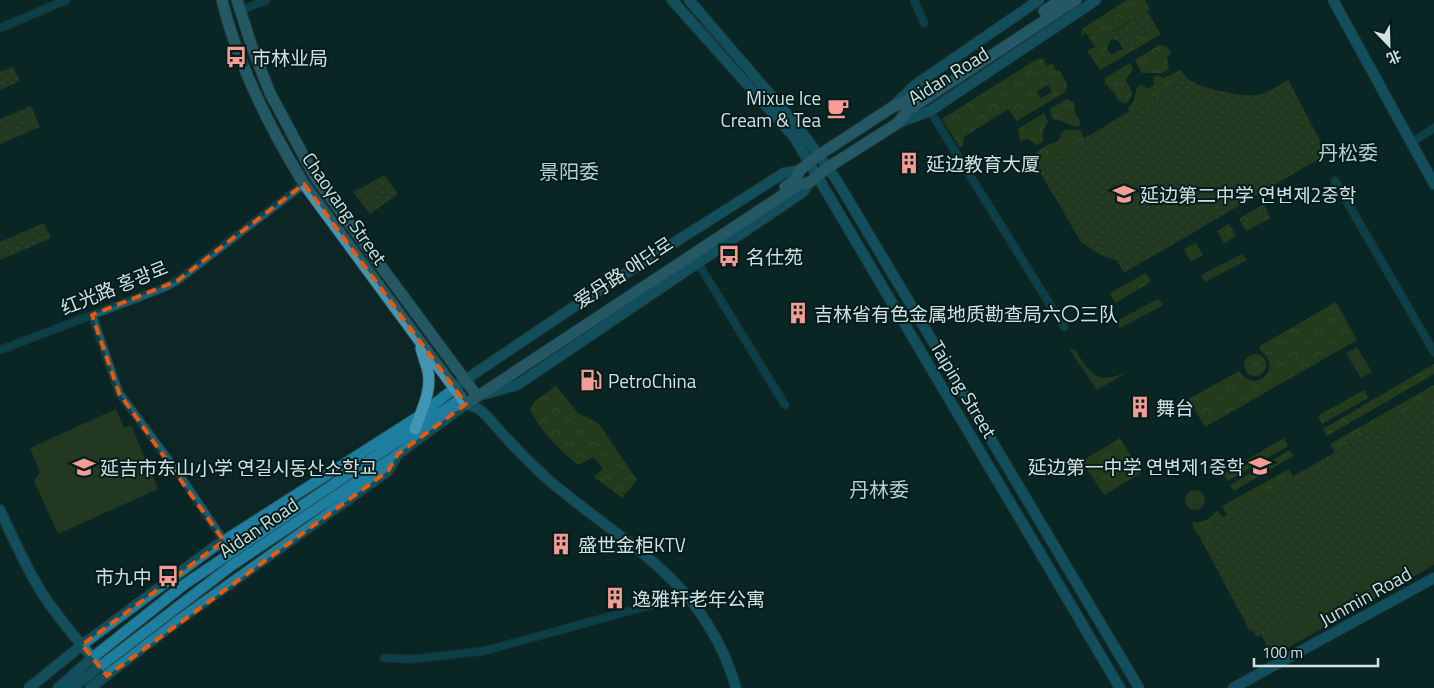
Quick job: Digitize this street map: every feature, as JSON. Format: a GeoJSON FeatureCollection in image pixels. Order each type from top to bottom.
{"type":"FeatureCollection","features":[{"type":"Feature","properties":{"kind":"main road","name":"Chaoyang Street"},"geometry":{"type":"LineString","coordinates":[[222,0],[226,17],[250,81],[284,151],[304,184],[454,389],[464,401],[480,410],[544,476],[644,553],[688,595],[720,645],[736,688]]}},
{"type":"Feature","properties":{"kind":"main road","name":"Taiping Street"},"geometry":{"type":"LineString","coordinates":[[672,0],[794,137],[804,167],[1120,688]]}},
{"type":"Feature","properties":{"kind":"main road","name":"Taiping Street"},"geometry":{"type":"LineString","coordinates":[[689,0],[798,127],[848,199],[1139,688]]}},
{"type":"Feature","properties":{"kind":"main road","name":"Aidan Road"},"geometry":{"type":"LineString","coordinates":[[891,108],[914,85],[1039,0]]}},
{"type":"Feature","properties":{"kind":"main road","name":"Aidan Road"},"geometry":{"type":"LineString","coordinates":[[891,108],[920,96],[1061,0]]}},
{"type":"Feature","properties":{"kind":"main road","name":"Aidan Road"},"geometry":{"type":"LineString","coordinates":[[898,123],[907,111],[1076,0]]}},
{"type":"Feature","properties":{"kind":"main road","name":"Aidan Road"},"geometry":{"type":"LineString","coordinates":[[898,123],[930,111],[1096,0]]}},
{"type":"Feature","properties":{"kind":"main road"},"geometry":{"type":"LineString","coordinates":[[1333,0],[1434,184]]}},
{"type":"Feature","properties":{"kind":"main road","name":"Chaoyang Street"},"geometry":{"type":"LineString","coordinates":[[239,5],[256,60],[270,94],[315,177],[475,394],[480,410]]}},
{"type":"Feature","properties":{"kind":"main road","name":"爱丹路 애단로"},"geometry":{"type":"LineString","coordinates":[[475,394],[795,180],[804,167],[819,155],[891,108]]}},
{"type":"Feature","properties":{"kind":"main road","name":"爱丹路 애단로"},"geometry":{"type":"LineString","coordinates":[[475,394],[517,385],[803,192],[813,179],[827,168],[898,123]]}},
{"type":"Feature","properties":{"kind":"main road"},"geometry":{"type":"LineString","coordinates":[[847,137],[856,150]]}},
{"type":"Feature","properties":{"kind":"main road","name":"爱丹路 애단로"},"geometry":{"type":"LineString","coordinates":[[465,380],[584,300],[784,173],[804,167]]}},
{"type":"Feature","properties":{"kind":"main road","name":"爱丹路 애단로"},"geometry":{"type":"LineString","coordinates":[[398,454],[464,401],[798,185],[813,179]]}},
{"type":"Feature","properties":{"kind":"main road"},"geometry":{"type":"LineString","coordinates":[[415,429],[425,402],[428,380],[428,372],[418,340]]}},
{"type":"Feature","properties":{"kind":"main road","name":"Aidan Road"},"geometry":{"type":"LineString","coordinates":[[29,688],[82,645],[224,541],[420,416],[465,380]]}},
{"type":"Feature","properties":{"kind":"main road","name":"Aidan Road"},"geometry":{"type":"LineString","coordinates":[[72,688],[96,662],[185,584],[415,429],[464,401]]}},
{"type":"Feature","properties":{"kind":"main road","name":"Aidan Road"},"geometry":{"type":"LineString","coordinates":[[58,688],[231,566],[398,454]]}},
{"type":"Feature","properties":{"kind":"main road","name":"Aidan Road"},"geometry":{"type":"LineString","coordinates":[[90,688],[179,620],[388,471],[398,454]]}},
{"type":"Feature","properties":{"kind":"main road"},"geometry":{"type":"LineString","coordinates":[[0,510],[26,566],[42,593],[107,676]]}},
{"type":"Feature","properties":{"kind":"main road","name":"Junmin Road"},"geometry":{"type":"LineString","coordinates":[[1233,688],[1434,578]]}},
{"type":"Feature","properties":{"kind":"street"},"geometry":{"type":"LineString","coordinates":[[0,28],[66,0]]}},
{"type":"Feature","properties":{"kind":"street"},"geometry":{"type":"LineString","coordinates":[[239,5],[266,0]]}},
{"type":"Feature","properties":{"kind":"street"},"geometry":{"type":"LineString","coordinates":[[914,0],[924,23]]}},
{"type":"Feature","properties":{"kind":"street"},"geometry":{"type":"LineString","coordinates":[[930,111],[1064,327]]}},
{"type":"Feature","properties":{"kind":"street"},"geometry":{"type":"LineString","coordinates":[[1411,143],[1434,128]]}},
{"type":"Feature","properties":{"kind":"street"},"geometry":{"type":"LineString","coordinates":[[1335,181],[1434,352]]}},
{"type":"Feature","properties":{"kind":"street","name":"红光路 홍광로"},"geometry":{"type":"LineString","coordinates":[[0,350],[92,316],[177,281],[304,184]]}},
{"type":"Feature","properties":{"kind":"street"},"geometry":{"type":"LineString","coordinates":[[698,263],[786,405]]}},
{"type":"Feature","properties":{"kind":"street"},"geometry":{"type":"LineString","coordinates":[[92,316],[119,393],[179,474],[224,541]]}},
{"type":"Feature","properties":{"kind":"street"},"geometry":{"type":"LineString","coordinates":[[384,658],[413,659],[484,651],[688,595]]}},
{"type":"Feature","properties":{"kind":"highlighted area"},"geometry":{"type":"Polygon","coordinates":[[[304,184],[466,404],[398,454],[388,471],[107,676],[82,645],[224,541],[119,393],[92,315],[177,281],[304,184]]]}},
{"type":"Feature","properties":{"kind":"green space"},"geometry":{"type":"Polygon","coordinates":[[[1127,0],[1145,0],[1150,9],[1113,31],[1119,41],[1112,39],[1109,42],[1107,50],[1112,55],[1157,28],[1161,34],[1100,70],[1087,51],[1095,47],[1086,33],[1081,36],[1082,29],[1127,0]]]}},
{"type":"Feature","properties":{"kind":"green space"},"geometry":{"type":"Polygon","coordinates":[[[1147,11],[1157,28],[1123,49],[1113,32],[1147,11]]]}},
{"type":"Feature","properties":{"kind":"green space"},"geometry":{"type":"Polygon","coordinates":[[[1159,45],[1166,46],[1171,53],[1167,57],[1169,69],[1162,73],[1142,73],[1135,60],[1159,45]]]}},
{"type":"Feature","properties":{"kind":"green space"},"geometry":{"type":"Polygon","coordinates":[[[1037,59],[1043,59],[1047,66],[1052,63],[1056,72],[1059,70],[1067,86],[1065,92],[1017,121],[1008,109],[964,137],[963,146],[960,148],[942,119],[1037,59]],[[1048,85],[1037,91],[1041,98],[1052,92],[1048,85]]]}},
{"type":"Feature","properties":{"kind":"green space"},"geometry":{"type":"Polygon","coordinates":[[[1130,63],[1133,69],[1126,79],[1132,95],[1127,103],[1124,103],[1118,100],[1114,92],[1105,84],[1105,78],[1130,63]]]}},
{"type":"Feature","properties":{"kind":"green space"},"geometry":{"type":"Polygon","coordinates":[[[13,67],[20,81],[0,90],[0,72],[13,67]]]}},
{"type":"Feature","properties":{"kind":"green space"},"geometry":{"type":"Polygon","coordinates":[[[1180,70],[1186,77],[1129,112],[1128,108],[1134,101],[1137,87],[1141,85],[1149,89],[1154,85],[1153,78],[1156,75],[1164,78],[1180,70]]]}},
{"type":"Feature","properties":{"kind":"green space"},"geometry":{"type":"Polygon","coordinates":[[[1186,77],[1208,88],[1250,95],[1265,93],[1288,79],[1327,154],[1124,273],[1117,261],[1099,254],[1081,242],[1037,167],[1186,77]]]}},
{"type":"Feature","properties":{"kind":"green space"},"geometry":{"type":"Polygon","coordinates":[[[1067,99],[1074,103],[1075,113],[1080,121],[1079,126],[1054,120],[1051,115],[1050,109],[1067,99]]]}},
{"type":"Feature","properties":{"kind":"green space"},"geometry":{"type":"Polygon","coordinates":[[[31,106],[40,127],[0,144],[0,119],[31,106]]]}},
{"type":"Feature","properties":{"kind":"green space"},"geometry":{"type":"Polygon","coordinates":[[[1044,113],[1048,122],[1043,130],[1043,142],[1037,145],[1029,139],[1020,141],[1018,129],[1044,113]]]}},
{"type":"Feature","properties":{"kind":"green space"},"geometry":{"type":"Polygon","coordinates":[[[1067,130],[1080,130],[1084,139],[1037,167],[1031,158],[1044,147],[1059,140],[1061,133],[1067,130]]]}},
{"type":"Feature","properties":{"kind":"green space"},"geometry":{"type":"Polygon","coordinates":[[[385,175],[398,194],[370,214],[353,192],[385,175]]]}},
{"type":"Feature","properties":{"kind":"green space"},"geometry":{"type":"Polygon","coordinates":[[[1264,204],[1270,218],[1246,231],[1239,219],[1264,204]]]}},
{"type":"Feature","properties":{"kind":"green space"},"geometry":{"type":"Polygon","coordinates":[[[44,223],[51,238],[0,260],[0,242],[44,223]]]}},
{"type":"Feature","properties":{"kind":"green space"},"geometry":{"type":"Polygon","coordinates":[[[1229,224],[1236,236],[1224,243],[1217,231],[1229,224]]]}},
{"type":"Feature","properties":{"kind":"green space"},"geometry":{"type":"Polygon","coordinates":[[[1196,243],[1203,255],[1191,262],[1184,249],[1196,243]]]}},
{"type":"Feature","properties":{"kind":"green space"},"geometry":{"type":"Polygon","coordinates":[[[1242,254],[1247,260],[1205,282],[1201,276],[1203,274],[1242,254]]]}},
{"type":"Feature","properties":{"kind":"green space"},"geometry":{"type":"Polygon","coordinates":[[[1146,273],[1151,282],[1115,303],[1110,293],[1146,273]]]}},
{"type":"Feature","properties":{"kind":"green space"},"geometry":{"type":"Polygon","coordinates":[[[1158,299],[1163,305],[1120,328],[1118,324],[1120,319],[1158,299]]]}},
{"type":"Feature","properties":{"kind":"green space"},"geometry":{"type":"Polygon","coordinates":[[[1336,302],[1357,340],[1205,427],[1189,399],[1239,371],[1246,378],[1253,381],[1265,377],[1269,371],[1270,364],[1267,357],[1260,350],[1260,346],[1336,302]]]}},
{"type":"Feature","properties":{"kind":"green space"},"geometry":{"type":"Polygon","coordinates":[[[1357,347],[1372,372],[1361,378],[1346,353],[1357,347]]]}},
{"type":"Feature","properties":{"kind":"green space"},"geometry":{"type":"Polygon","coordinates":[[[1069,349],[1075,350],[1086,367],[1096,376],[1117,376],[1128,372],[1097,390],[1069,349]]]}},
{"type":"Feature","properties":{"kind":"green space"},"geometry":{"type":"Polygon","coordinates":[[[1255,354],[1263,357],[1266,365],[1263,373],[1255,376],[1247,373],[1244,365],[1247,357],[1255,354]]]}},
{"type":"Feature","properties":{"kind":"green space"},"geometry":{"type":"Polygon","coordinates":[[[1434,364],[1434,374],[1327,436],[1323,429],[1434,364]]]}},
{"type":"Feature","properties":{"kind":"green space"},"geometry":{"type":"Polygon","coordinates":[[[1434,385],[1434,395],[1335,452],[1330,444],[1434,385]]]}},
{"type":"Feature","properties":{"kind":"green space"},"geometry":{"type":"Polygon","coordinates":[[[556,386],[578,413],[599,424],[637,480],[622,498],[594,477],[603,469],[594,457],[578,465],[551,440],[530,410],[534,402],[556,386]]]}},
{"type":"Feature","properties":{"kind":"green space"},"geometry":{"type":"Polygon","coordinates":[[[1364,390],[1368,398],[1322,424],[1318,416],[1364,390]]]}},
{"type":"Feature","properties":{"kind":"green space"},"geometry":{"type":"Polygon","coordinates":[[[1434,395],[1434,542],[1257,637],[1253,630],[1250,631],[1197,532],[1434,395]]]}},
{"type":"Feature","properties":{"kind":"green space"},"geometry":{"type":"Polygon","coordinates":[[[116,409],[124,428],[131,425],[158,489],[58,534],[34,481],[40,472],[30,448],[116,409]]]}},
{"type":"Feature","properties":{"kind":"green space"},"geometry":{"type":"Polygon","coordinates":[[[1120,438],[1141,473],[1104,495],[1082,461],[1120,438]]]}},
{"type":"Feature","properties":{"kind":"green space"},"geometry":{"type":"Polygon","coordinates":[[[1284,438],[1288,446],[1228,481],[1223,474],[1284,438]]]}},
{"type":"Feature","properties":{"kind":"green space"},"geometry":{"type":"Polygon","coordinates":[[[1290,450],[1293,456],[1234,491],[1230,485],[1290,450]]]}},
{"type":"Feature","properties":{"kind":"green space"},"geometry":{"type":"Polygon","coordinates":[[[1289,469],[1293,477],[1227,515],[1222,506],[1289,469]]]}},
{"type":"Feature","properties":{"kind":"green space"},"geometry":{"type":"Polygon","coordinates":[[[1195,490],[1202,493],[1205,500],[1202,507],[1195,510],[1188,507],[1185,500],[1188,493],[1195,490]]]}},
{"type":"Feature","properties":{"kind":"green space"},"geometry":{"type":"Polygon","coordinates":[[[1217,511],[1223,517],[1197,532],[1194,529],[1192,522],[1206,520],[1217,511]]]}},
{"type":"Feature","properties":{"kind":"green space"},"geometry":{"type":"Polygon","coordinates":[[[1434,542],[1434,565],[1266,660],[1261,649],[1267,646],[1261,634],[1434,542]]]}},
{"type":"Feature","properties":{"kind":"place","name":"市林业局"},"geometry":{"type":"Point","coordinates":[236,57]}},
{"type":"Feature","properties":{"kind":"place","name":"Mixue Ice Cream & Tea"},"geometry":{"type":"Point","coordinates":[838,108]}},
{"type":"Feature","properties":{"kind":"place","name":"延边教育大厦"},"geometry":{"type":"Point","coordinates":[909,163]}},
{"type":"Feature","properties":{"kind":"place","name":"延边第二中学 연변제2중학"},"geometry":{"type":"Point","coordinates":[1124,194]}},
{"type":"Feature","properties":{"kind":"place","name":"名仕苑"},"geometry":{"type":"Point","coordinates":[729,256]}},
{"type":"Feature","properties":{"kind":"place","name":"吉林省有色金属地质勘查局六〇三队"},"geometry":{"type":"Point","coordinates":[798,313]}},
{"type":"Feature","properties":{"kind":"place","name":"PetroChina"},"geometry":{"type":"Point","coordinates":[591,380]}},
{"type":"Feature","properties":{"kind":"place","name":"舞台"},"geometry":{"type":"Point","coordinates":[1140,407]}},
{"type":"Feature","properties":{"kind":"place","name":"延边第一中学 연변제1중학"},"geometry":{"type":"Point","coordinates":[1260,466]}},
{"type":"Feature","properties":{"kind":"place","name":"延吉市东山小学 연길시동산소학교"},"geometry":{"type":"Point","coordinates":[84,467]}},
{"type":"Feature","properties":{"kind":"place","name":"盛世金柜KTV"},"geometry":{"type":"Point","coordinates":[561,544]}},
{"type":"Feature","properties":{"kind":"place","name":"市九中"},"geometry":{"type":"Point","coordinates":[168,576]}},
{"type":"Feature","properties":{"kind":"place","name":"逸雅轩老年公寓"},"geometry":{"type":"Point","coordinates":[615,598]}},
{"type":"Feature","properties":{"kind":"district","name":"丹松委"},"geometry":{"type":"Point","coordinates":[1348,152]}},
{"type":"Feature","properties":{"kind":"district","name":"景阳委"},"geometry":{"type":"Point","coordinates":[569,171]}},
{"type":"Feature","properties":{"kind":"district","name":"丹林委"},"geometry":{"type":"Point","coordinates":[879,489]}}]}
